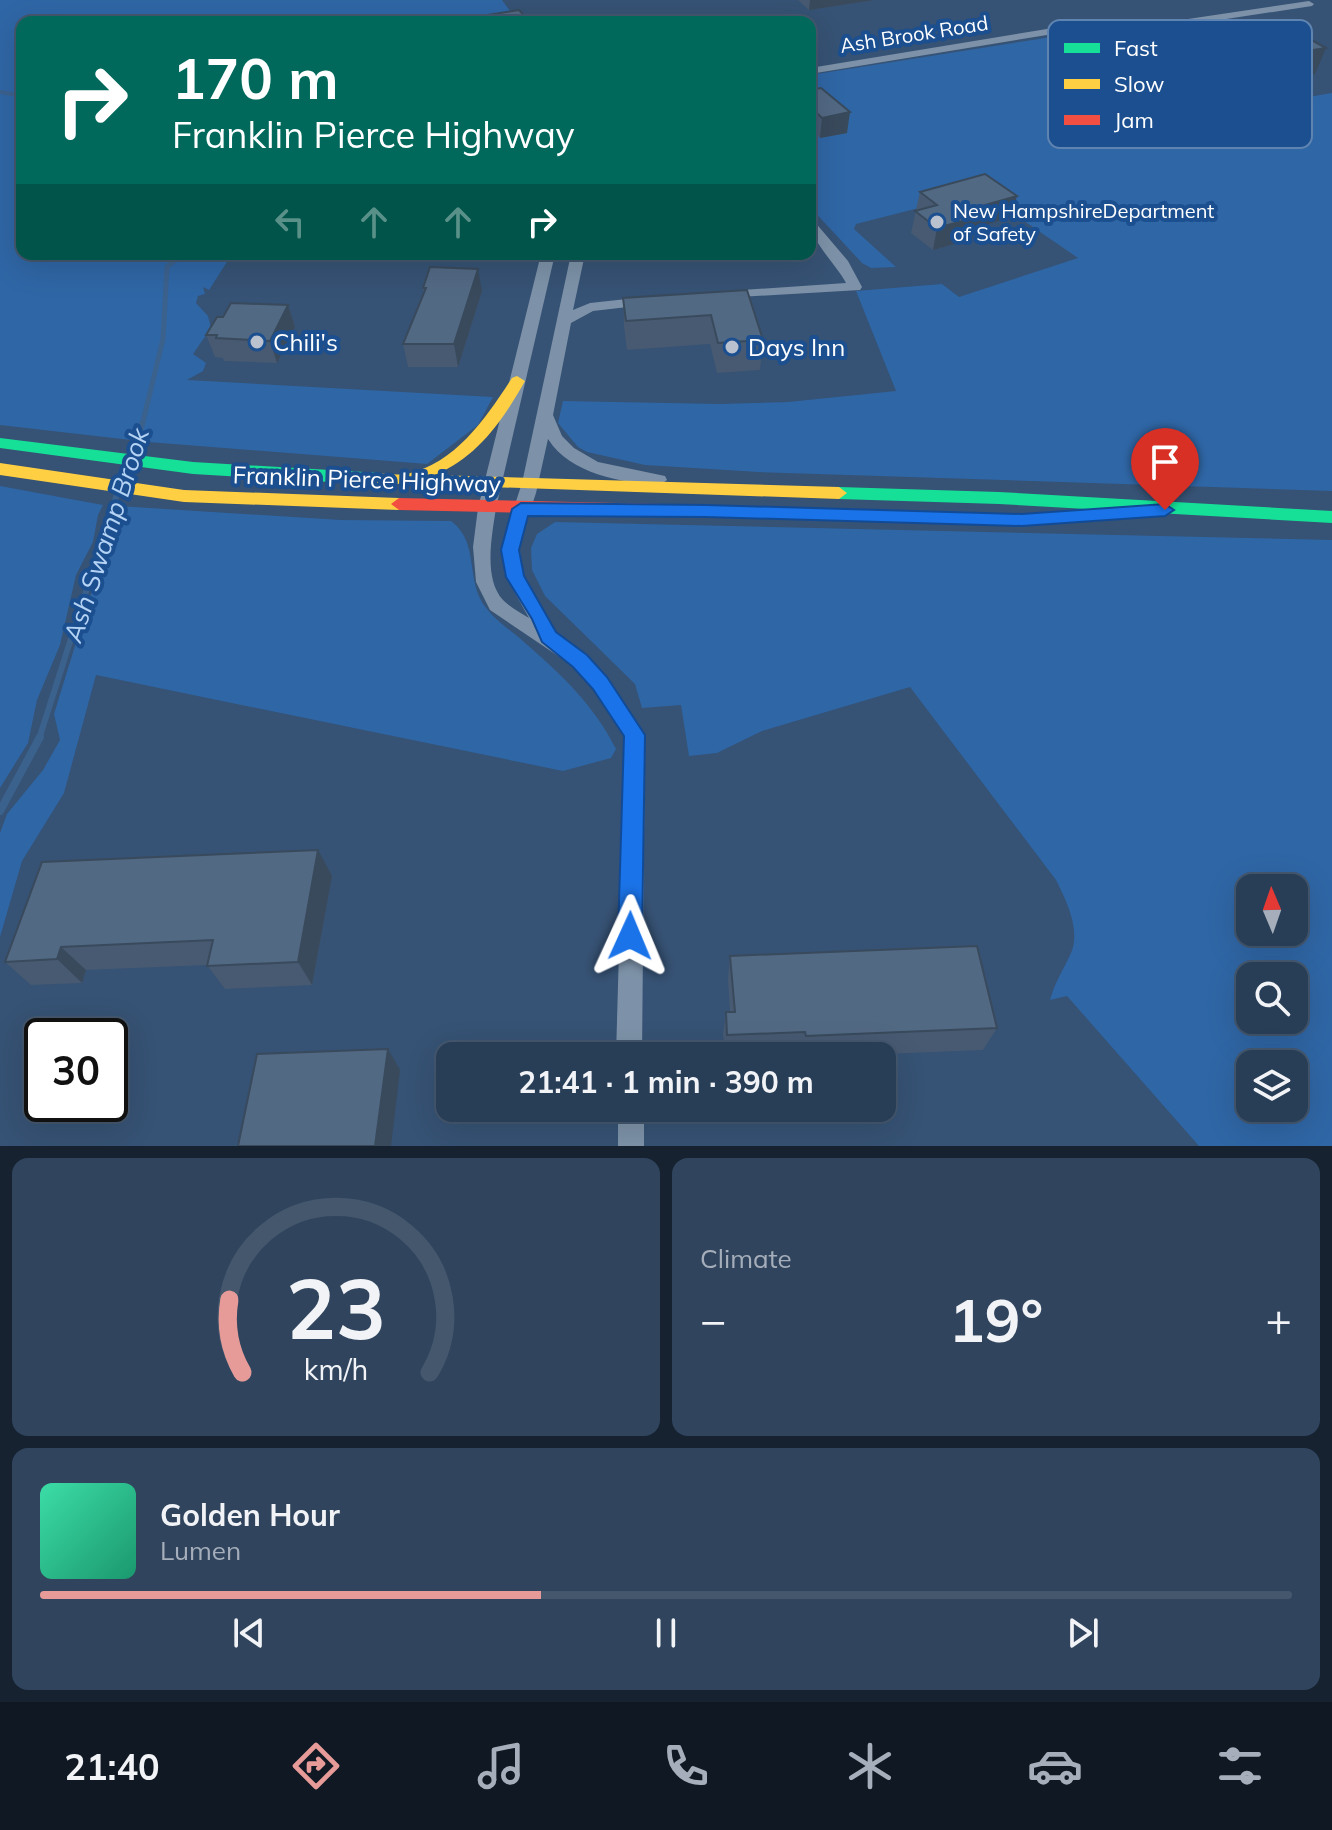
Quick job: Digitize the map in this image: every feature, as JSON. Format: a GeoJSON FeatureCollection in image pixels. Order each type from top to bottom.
{"type":"FeatureCollection","features":[{"type":"Feature","properties":{"kind":"highway"},"geometry":{"type":"LineString","coordinates":[[398,480],[422,475],[459,456],[492,424],[517,381]]}},
{"type":"Feature","properties":{"kind":"highway","name":"Franklin Pierce Highway"},"geometry":{"type":"LineString","coordinates":[[0,443],[193,468],[398,480],[999,498],[1165,510],[1332,517]]}},
{"type":"Feature","properties":{"kind":"highway","name":"Franklin Pierce Highway"},"geometry":{"type":"LineString","coordinates":[[0,469],[184,496],[521,509],[675,510]]}},
{"type":"Feature","properties":{"kind":"highway","name":"Franklin Pierce Highway"},"geometry":{"type":"LineString","coordinates":[[1038,519],[1165,510]]}},
{"type":"Feature","properties":{"kind":"street","name":"Ash Brook Road"},"geometry":{"type":"LineString","coordinates":[[1201,20],[1309,4]]}},
{"type":"Feature","properties":{"kind":"street","name":"Ash Brook Road"},"geometry":{"type":"LineString","coordinates":[[816,70],[1048,32]]}},
{"type":"Feature","properties":{"kind":"street"},"geometry":{"type":"LineString","coordinates":[[719,296],[855,287],[843,264],[816,231]]}},
{"type":"Feature","properties":{"kind":"street"},"geometry":{"type":"LineString","coordinates":[[547,260],[487,508],[482,547],[485,582],[497,605],[580,661],[600,683],[635,735],[629,1042]]}},
{"type":"Feature","properties":{"kind":"street"},"geometry":{"type":"LineString","coordinates":[[548,637],[511,566],[510,550],[530,484],[577,260]]}},
{"type":"Feature","properties":{"kind":"street"},"geometry":{"type":"LineString","coordinates":[[564,321],[579,310],[597,305],[660,300]]}},
{"type":"Feature","properties":{"kind":"street"},"geometry":{"type":"LineString","coordinates":[[545,415],[559,444],[593,466],[721,489]]}},
{"type":"Feature","properties":{"kind":"street"},"geometry":{"type":"LineString","coordinates":[[631,1122],[631,1146]]}},
{"type":"Feature","properties":{"kind":"shaded area"},"geometry":{"type":"Polygon","coordinates":[[[0,0],[502,0],[514,16],[16,16],[16,260],[228,260],[209,290],[203,287],[205,294],[198,296],[196,303],[208,316],[211,328],[193,354],[206,363],[203,371],[187,380],[493,397],[478,425],[427,464],[148,442],[0,425],[0,0]]]}},
{"type":"Feature","properties":{"kind":"shaded area"},"geometry":{"type":"Polygon","coordinates":[[[1048,38],[1048,148],[1312,148],[1312,97],[1332,93],[1332,491],[758,472],[645,465],[587,452],[578,447],[558,423],[563,401],[788,402],[896,391],[856,291],[942,284],[959,297],[1078,258],[986,195],[978,193],[856,224],[854,229],[896,267],[871,268],[862,263],[816,213],[816,74],[1048,38]]]}},
{"type":"Feature","properties":{"kind":"shaded area"},"geometry":{"type":"Polygon","coordinates":[[[0,486],[103,505],[93,542],[76,575],[60,645],[37,700],[28,743],[0,788],[0,486]]]}},
{"type":"Feature","properties":{"kind":"shaded area"},"geometry":{"type":"Polygon","coordinates":[[[118,506],[341,520],[451,521],[466,540],[476,587],[487,609],[576,691],[598,718],[616,749],[611,758],[563,771],[96,675],[64,793],[22,861],[0,937],[0,833],[7,814],[43,770],[60,740],[54,714],[118,506]]]}},
{"type":"Feature","properties":{"kind":"shaded area"},"geometry":{"type":"Polygon","coordinates":[[[555,522],[1332,540],[1332,1146],[1199,1146],[1067,996],[1050,1000],[1074,944],[1071,915],[1064,897],[1056,880],[910,687],[762,731],[717,753],[689,756],[681,705],[642,708],[635,684],[545,596],[532,570],[531,548],[537,534],[555,522]]]}},
{"type":"Feature","properties":{"kind":"building"},"geometry":{"type":"Polygon","coordinates":[[[519,10],[524,16],[480,16],[519,10]]]}},
{"type":"Feature","properties":{"kind":"building"},"geometry":{"type":"Polygon","coordinates":[[[1312,40],[1326,48],[1312,50],[1312,40]]]}},
{"type":"Feature","properties":{"kind":"building"},"geometry":{"type":"Polygon","coordinates":[[[821,88],[850,112],[822,118],[816,113],[816,89],[821,88]]]}},
{"type":"Feature","properties":{"kind":"building"},"geometry":{"type":"Polygon","coordinates":[[[985,174],[1017,196],[968,210],[977,217],[937,228],[915,211],[937,205],[920,192],[985,174]]]}},
{"type":"Feature","properties":{"kind":"building"},"geometry":{"type":"Polygon","coordinates":[[[430,267],[478,269],[454,344],[403,344],[426,288],[423,288],[430,267]]]}},
{"type":"Feature","properties":{"kind":"building"},"geometry":{"type":"Polygon","coordinates":[[[747,290],[763,340],[718,343],[711,315],[626,321],[623,298],[747,290]]]}},
{"type":"Feature","properties":{"kind":"building"},"geometry":{"type":"Polygon","coordinates":[[[231,303],[288,305],[270,341],[206,335],[217,317],[223,317],[231,303]]]}},
{"type":"Feature","properties":{"kind":"building"},"geometry":{"type":"Polygon","coordinates":[[[318,850],[298,962],[207,966],[213,940],[61,947],[57,959],[5,962],[42,862],[318,850]]]}},
{"type":"Feature","properties":{"kind":"building"},"geometry":{"type":"Polygon","coordinates":[[[977,946],[997,1028],[806,1036],[805,1032],[727,1035],[726,1012],[735,1012],[730,956],[977,946]]]}},
{"type":"Feature","properties":{"kind":"building"},"geometry":{"type":"Polygon","coordinates":[[[388,1049],[375,1146],[238,1146],[257,1054],[388,1049]]]}},
{"type":"Feature","properties":{"kind":"waterway","name":"Ash Swamp Brook"},"geometry":{"type":"LineString","coordinates":[[0,92],[16,95]]}},
{"type":"Feature","properties":{"kind":"waterway","name":"Ash Swamp Brook"},"geometry":{"type":"LineString","coordinates":[[142,426],[163,339],[167,267],[175,260]]}},
{"type":"Feature","properties":{"kind":"waterway","name":"Ash Swamp Brook"},"geometry":{"type":"LineString","coordinates":[[132,455],[142,424]]}},
{"type":"Feature","properties":{"kind":"waterway","name":"Ash Swamp Brook"},"geometry":{"type":"LineString","coordinates":[[39,739],[118,491]]}},
{"type":"Feature","properties":{"kind":"waterway","name":"Ash Swamp Brook"},"geometry":{"type":"LineString","coordinates":[[0,811],[39,739]]}},
{"type":"Feature","properties":{"kind":"traffic: fast"},"geometry":{"type":"LineString","coordinates":[[0,443],[193,468],[381,479]]}},
{"type":"Feature","properties":{"kind":"traffic: fast"},"geometry":{"type":"LineString","coordinates":[[839,493],[999,498],[1332,517]]}},
{"type":"Feature","properties":{"kind":"traffic: slow"},"geometry":{"type":"LineString","coordinates":[[416,476],[450,461],[464,451],[488,426],[517,381]]}},
{"type":"Feature","properties":{"kind":"traffic: slow"},"geometry":{"type":"LineString","coordinates":[[0,469],[184,496],[399,504]]}},
{"type":"Feature","properties":{"kind":"traffic: slow"},"geometry":{"type":"LineString","coordinates":[[381,479],[839,493]]}},
{"type":"Feature","properties":{"kind":"traffic: jam"},"geometry":{"type":"LineString","coordinates":[[399,504],[662,510]]}},
{"type":"Feature","properties":{"kind":"place","name":"New HampshireDepartment of Safety"},"geometry":{"type":"Point","coordinates":[937,222]}},
{"type":"Feature","properties":{"kind":"place","name":"Chili's"},"geometry":{"type":"Point","coordinates":[257,342]}},
{"type":"Feature","properties":{"kind":"place","name":"Days Inn"},"geometry":{"type":"Point","coordinates":[732,347]}},
{"type":"Feature","properties":{"kind":"route"},"geometry":{"type":"LineString","coordinates":[[630,936],[635,735],[600,683],[580,661],[548,637],[540,617],[515,577],[510,550],[521,509],[1022,520],[1165,510]]}}]}
